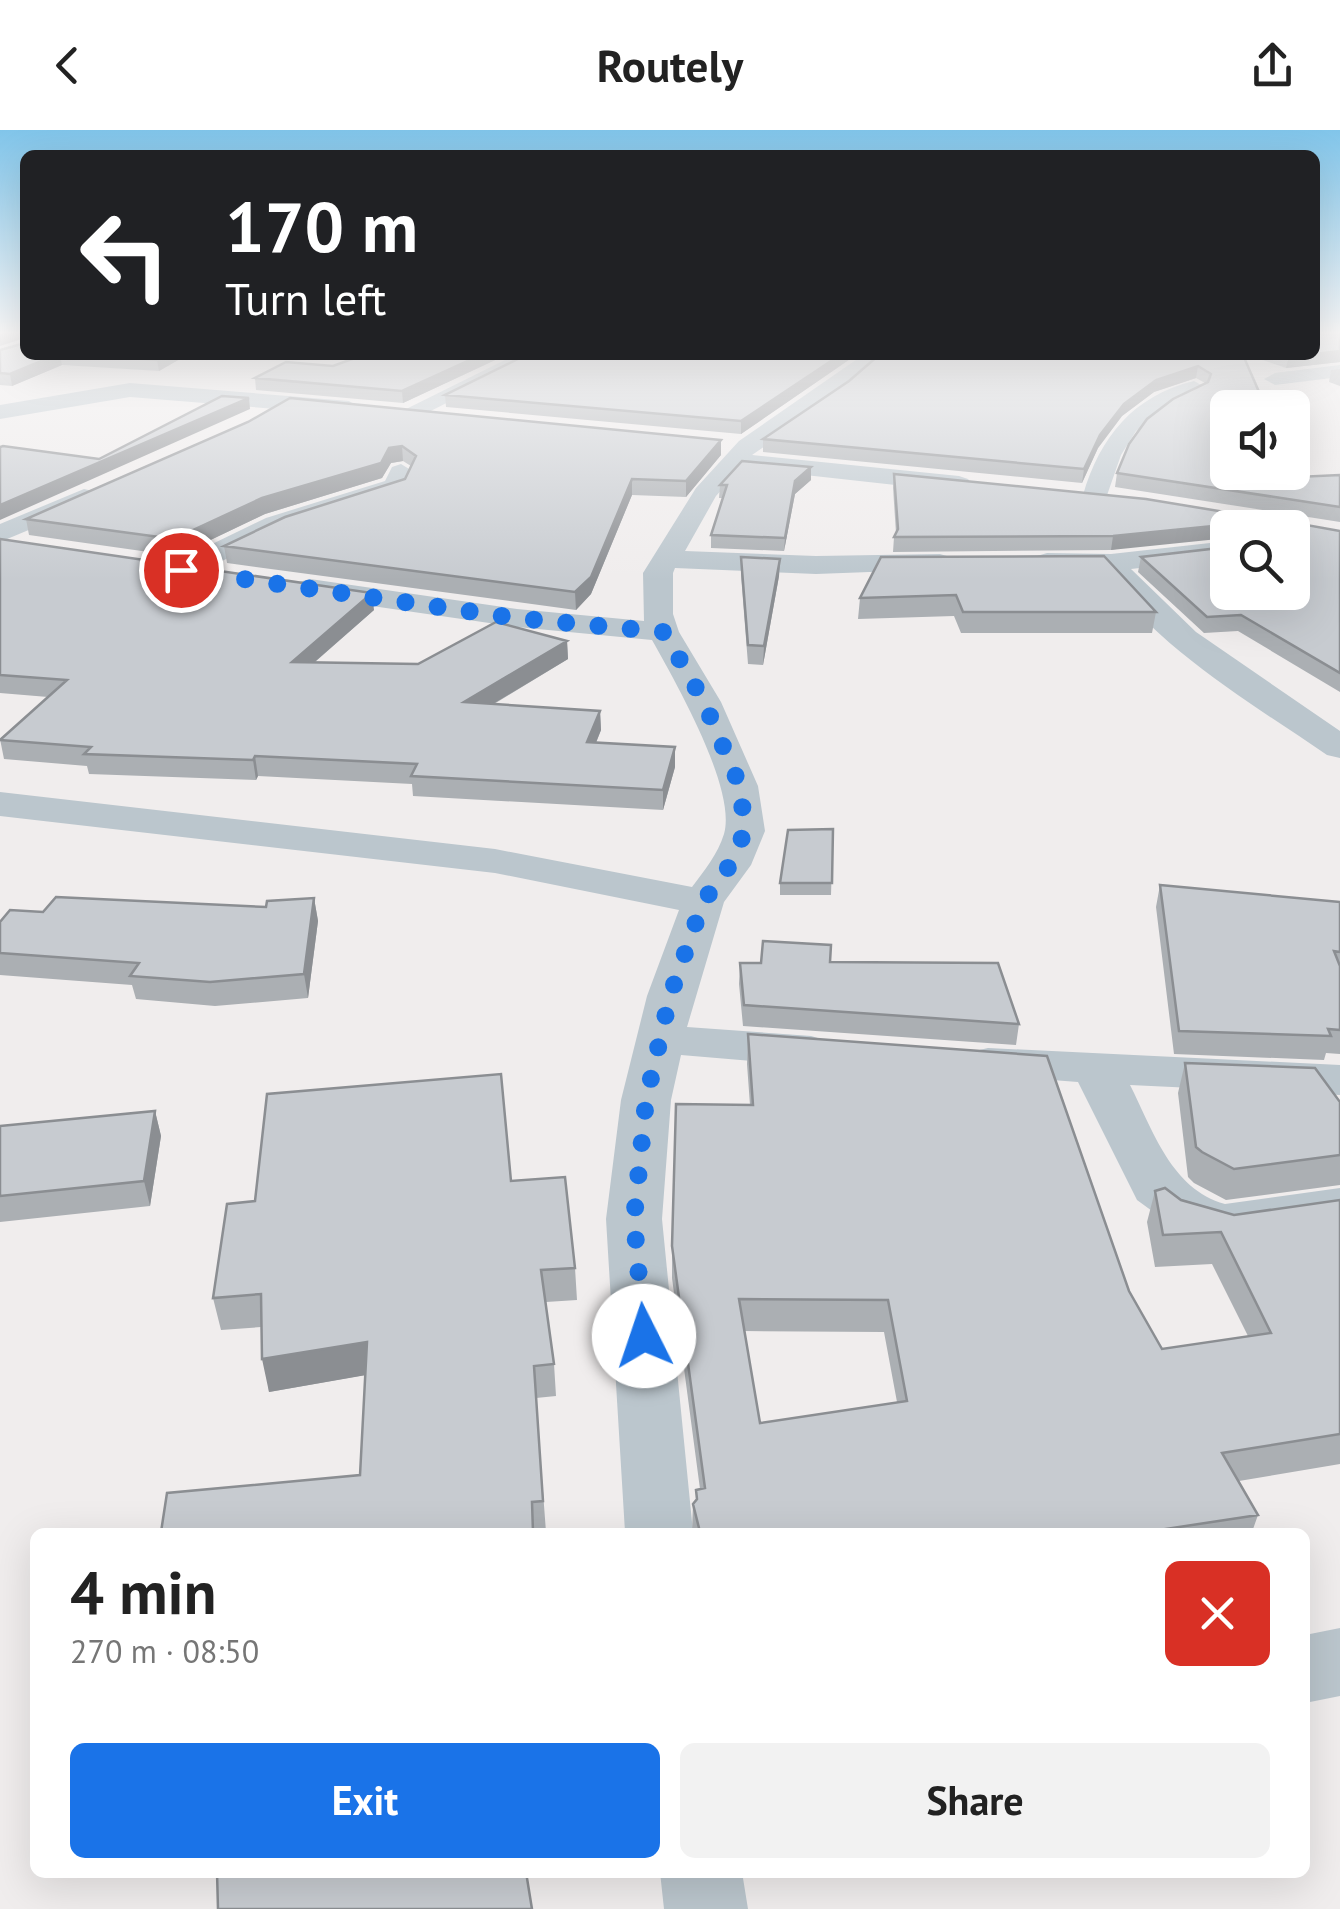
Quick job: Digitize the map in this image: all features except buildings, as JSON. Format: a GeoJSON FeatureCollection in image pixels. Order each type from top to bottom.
{"type":"FeatureCollection","features":[{"type":"Feature","properties":{"kind":"street"},"geometry":{"type":"LineString","coordinates":[[241,428],[265,414]]}},
{"type":"Feature","properties":{"kind":"street"},"geometry":{"type":"LineString","coordinates":[[403,414],[446,419]]}},
{"type":"Feature","properties":{"kind":"street"},"geometry":{"type":"LineString","coordinates":[[659,1528],[634,1219],[646,1100],[670,996],[703,902],[730,865],[745,831],[740,786],[704,702],[664,632],[658,614],[658,574],[731,450],[790,414]]}},
{"type":"Feature","properties":{"kind":"street"},"geometry":{"type":"LineString","coordinates":[[1096,495],[1103,466],[1130,419],[1140,414]]}},
{"type":"Feature","properties":{"kind":"street"},"geometry":{"type":"LineString","coordinates":[[731,450],[992,488]]}},
{"type":"Feature","properties":{"kind":"street"},"geometry":{"type":"LineString","coordinates":[[237,578],[171,569],[276,524],[379,495],[396,486],[401,472]]}},
{"type":"Feature","properties":{"kind":"street"},"geometry":{"type":"LineString","coordinates":[[0,534],[102,489]]}},
{"type":"Feature","properties":{"kind":"street"},"geometry":{"type":"LineString","coordinates":[[1063,493],[1128,499]]}},
{"type":"Feature","properties":{"kind":"street"},"geometry":{"type":"LineString","coordinates":[[0,542],[44,549]]}},
{"type":"Feature","properties":{"kind":"street"},"geometry":{"type":"LineString","coordinates":[[1022,562],[1111,563],[1210,550]]}},
{"type":"Feature","properties":{"kind":"street"},"geometry":{"type":"LineString","coordinates":[[664,559],[816,564],[967,562]]}},
{"type":"Feature","properties":{"kind":"street"},"geometry":{"type":"LineString","coordinates":[[1111,563],[1131,590],[1168,624],[1340,747]]}},
{"type":"Feature","properties":{"kind":"street"},"geometry":{"type":"LineString","coordinates":[[274,584],[516,618],[664,632]]}},
{"type":"Feature","properties":{"kind":"street"},"geometry":{"type":"LineString","coordinates":[[0,804],[495,861],[703,902]]}},
{"type":"Feature","properties":{"kind":"street"},"geometry":{"type":"LineString","coordinates":[[660,1039],[851,1054]]}},
{"type":"Feature","properties":{"kind":"street"},"geometry":{"type":"LineString","coordinates":[[946,1060],[1340,1080]]}},
{"type":"Feature","properties":{"kind":"street"},"geometry":{"type":"LineString","coordinates":[[1098,1070],[1156,1187],[1194,1214],[1225,1223],[1340,1207]]}},
{"type":"Feature","properties":{"kind":"street"},"geometry":{"type":"LineString","coordinates":[[1310,1668],[1340,1662]]}},
{"type":"Feature","properties":{"kind":"street"},"geometry":{"type":"LineString","coordinates":[[702,1878],[706,1909]]}},
{"type":"Feature","properties":{"kind":"route"},"geometry":{"type":"LineString","coordinates":[[181,570],[516,618],[664,632],[704,702],[740,786],[745,831],[730,865],[703,902],[670,996],[646,1100],[634,1219],[644,1336]]}}]}
